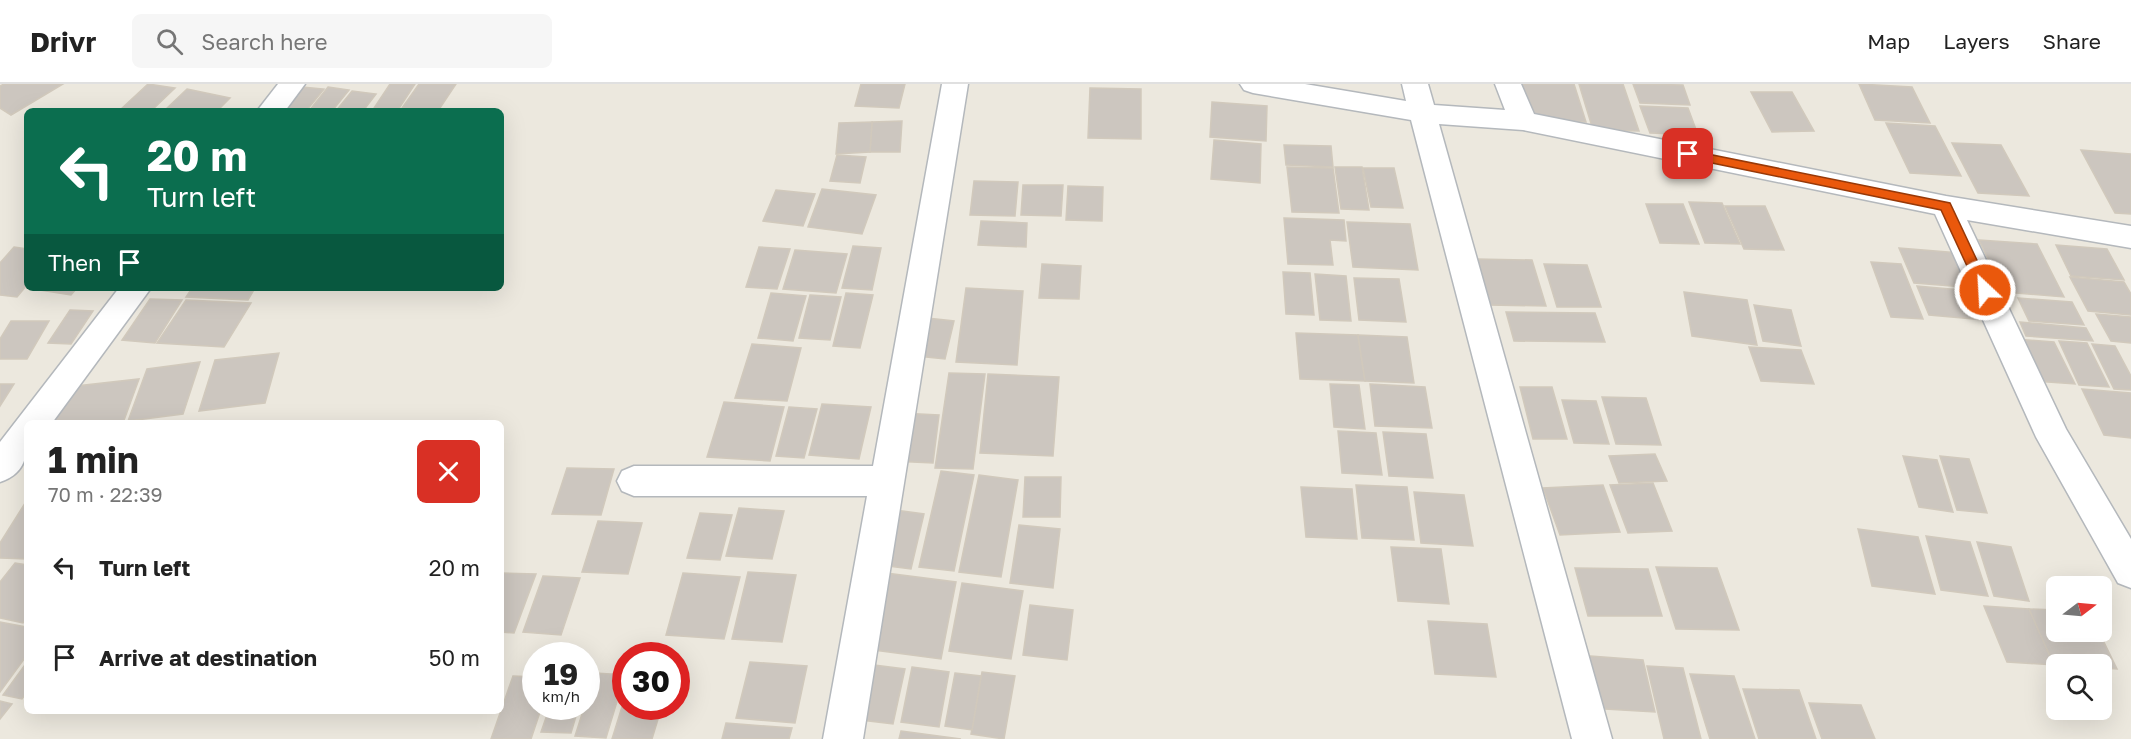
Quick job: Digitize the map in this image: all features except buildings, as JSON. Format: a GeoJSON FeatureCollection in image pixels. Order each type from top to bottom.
{"type":"FeatureCollection","features":[{"type":"Feature","properties":{"kind":"street"},"geometry":{"type":"LineString","coordinates":[[273,108],[292,84]]}},
{"type":"Feature","properties":{"kind":"street"},"geometry":{"type":"LineString","coordinates":[[843,739],[955,84]]}},
{"type":"Feature","properties":{"kind":"street"},"geometry":{"type":"LineString","coordinates":[[1253,84],[1419,99],[1946,206],[2131,237]]}},
{"type":"Feature","properties":{"kind":"street"},"geometry":{"type":"LineString","coordinates":[[1508,84],[1523,121]]}},
{"type":"Feature","properties":{"kind":"street"},"geometry":{"type":"LineString","coordinates":[[1419,99],[1592,739]]}},
{"type":"Feature","properties":{"kind":"street"},"geometry":{"type":"LineString","coordinates":[[1946,206],[2054,437],[2131,572]]}},
{"type":"Feature","properties":{"kind":"street"},"geometry":{"type":"LineString","coordinates":[[35,420],[134,291]]}},
{"type":"Feature","properties":{"kind":"street"},"geometry":{"type":"LineString","coordinates":[[0,468],[24,436]]}},
{"type":"Feature","properties":{"kind":"street"},"geometry":{"type":"LineString","coordinates":[[634,481],[888,481]]}},
{"type":"Feature","properties":{"kind":"route"},"geometry":{"type":"LineString","coordinates":[[1688,154],[1946,206],[1985,290]]}}]}
